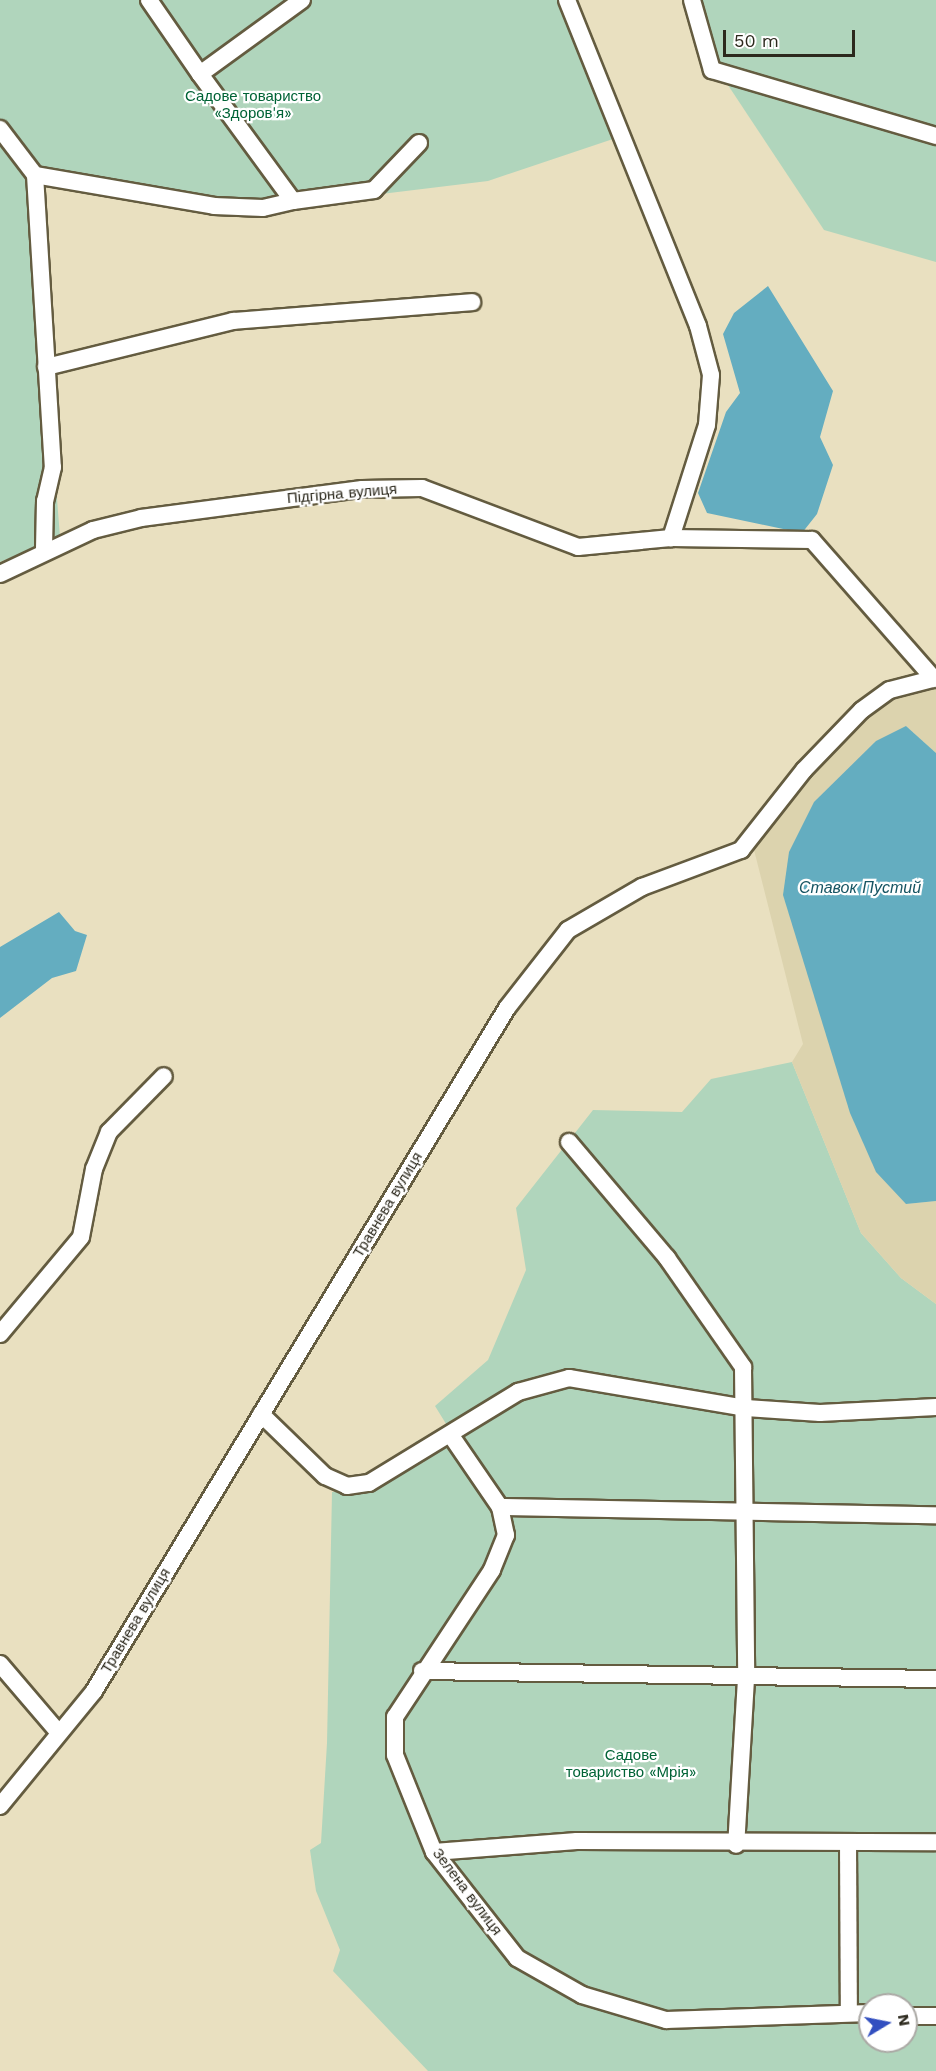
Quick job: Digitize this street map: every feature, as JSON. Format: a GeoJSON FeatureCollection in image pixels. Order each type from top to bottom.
{"type":"FeatureCollection","features":[{"type":"Feature","properties":{"kind":"street"},"geometry":{"type":"LineString","coordinates":[[149,0],[293,201]]}},
{"type":"Feature","properties":{"kind":"street"},"geometry":{"type":"LineString","coordinates":[[200,74],[302,0]]}},
{"type":"Feature","properties":{"kind":"street"},"geometry":{"type":"LineString","coordinates":[[567,0],[698,326],[711,375],[705,435],[671,538]]}},
{"type":"Feature","properties":{"kind":"street"},"geometry":{"type":"LineString","coordinates":[[692,0],[712,70],[936,136]]}},
{"type":"Feature","properties":{"kind":"street"},"geometry":{"type":"LineString","coordinates":[[0,129],[35,175],[53,467],[45,501],[44,550]]}},
{"type":"Feature","properties":{"kind":"street"},"geometry":{"type":"LineString","coordinates":[[35,175],[214,206],[264,208],[293,201],[374,190],[419,143]]}},
{"type":"Feature","properties":{"kind":"street"},"geometry":{"type":"LineString","coordinates":[[46,367],[233,321],[472,302]]}},
{"type":"Feature","properties":{"kind":"street","name":"Підгірна вулиця"},"geometry":{"type":"LineString","coordinates":[[0,574],[44,550],[141,518],[422,488],[578,547],[671,538],[812,540],[935,679]]}},
{"type":"Feature","properties":{"kind":"street","name":"Травнева вулиця"},"geometry":{"type":"LineString","coordinates":[[0,1806],[58,1732],[94,1691],[507,1008],[568,930],[642,887],[741,850],[804,770],[862,710],[890,690],[935,679]]}},
{"type":"Feature","properties":{"kind":"street"},"geometry":{"type":"LineString","coordinates":[[0,1334],[81,1237],[94,1170],[109,1132],[164,1076]]}},
{"type":"Feature","properties":{"kind":"street"},"geometry":{"type":"LineString","coordinates":[[569,1142],[667,1258],[743,1367],[746,1408],[746,1679],[736,1845]]}},
{"type":"Feature","properties":{"kind":"street"},"geometry":{"type":"LineString","coordinates":[[261,1414],[325,1476],[347,1486],[369,1483],[452,1437],[518,1392],[569,1378],[746,1408],[820,1413],[936,1407]]}},
{"type":"Feature","properties":{"kind":"street","name":"Зелена вулиця"},"geometry":{"type":"LineString","coordinates":[[452,1437],[500,1507],[506,1535],[492,1570],[422,1671],[394,1717],[395,1755],[434,1852],[517,1958],[582,1995],[666,2020],[858,2012]]}},
{"type":"Feature","properties":{"kind":"street"},"geometry":{"type":"LineString","coordinates":[[500,1507],[936,1515]]}},
{"type":"Feature","properties":{"kind":"street"},"geometry":{"type":"LineString","coordinates":[[0,1664],[58,1732]]}},
{"type":"Feature","properties":{"kind":"street"},"geometry":{"type":"LineString","coordinates":[[422,1671],[746,1679],[936,1678]]}},
{"type":"Feature","properties":{"kind":"street"},"geometry":{"type":"LineString","coordinates":[[434,1852],[577,1841],[736,1845],[936,1842]]}},
{"type":"Feature","properties":{"kind":"street"},"geometry":{"type":"LineString","coordinates":[[848,1843],[849,2011]]}},
{"type":"Feature","properties":{"kind":"street"},"geometry":{"type":"LineString","coordinates":[[918,2016],[936,2016]]}},
{"type":"Feature","properties":{"kind":"green space","name":"Садове товариство «Здоров'я»"},"geometry":{"type":"Polygon","coordinates":[[[0,0],[566,0],[616,138],[488,181],[250,210],[32,179],[60,537],[0,562],[0,0]]]}},
{"type":"Feature","properties":{"kind":"green space"},"geometry":{"type":"Polygon","coordinates":[[[693,0],[936,0],[936,262],[824,230],[716,67],[693,0]]]}},
{"type":"Feature","properties":{"kind":"green space","name":"Садове товариство «Мрія»"},"geometry":{"type":"Polygon","coordinates":[[[792,1062],[861,1233],[901,1278],[936,1304],[936,2071],[428,2071],[333,1971],[340,1950],[316,1891],[310,1850],[321,1843],[327,1743],[332,1492],[365,1492],[424,1462],[415,1442],[448,1427],[435,1406],[488,1360],[526,1270],[516,1208],[593,1110],[682,1112],[711,1079],[792,1062]]]}},
{"type":"Feature","properties":{"kind":"sand","name":"Ставок Пустий"},"geometry":{"type":"Polygon","coordinates":[[[936,681],[936,753],[906,726],[906,1204],[936,1201],[936,1304],[901,1278],[861,1233],[792,1062],[803,1044],[752,842],[804,770],[890,690],[936,681]]]}},
{"type":"Feature","properties":{"kind":"water"},"geometry":{"type":"Polygon","coordinates":[[[768,286],[833,391],[820,437],[833,465],[817,514],[802,533],[707,513],[698,493],[726,412],[740,393],[723,334],[734,313],[768,286]]]}},
{"type":"Feature","properties":{"kind":"water","name":"Ставок Пустий"},"geometry":{"type":"Polygon","coordinates":[[[906,726],[936,753],[936,1201],[906,1204],[876,1172],[850,1113],[783,895],[789,852],[814,802],[876,741],[906,726]]]}},
{"type":"Feature","properties":{"kind":"water"},"geometry":{"type":"Polygon","coordinates":[[[59,912],[75,931],[87,935],[76,971],[52,978],[0,1018],[0,947],[59,912]]]}}]}
